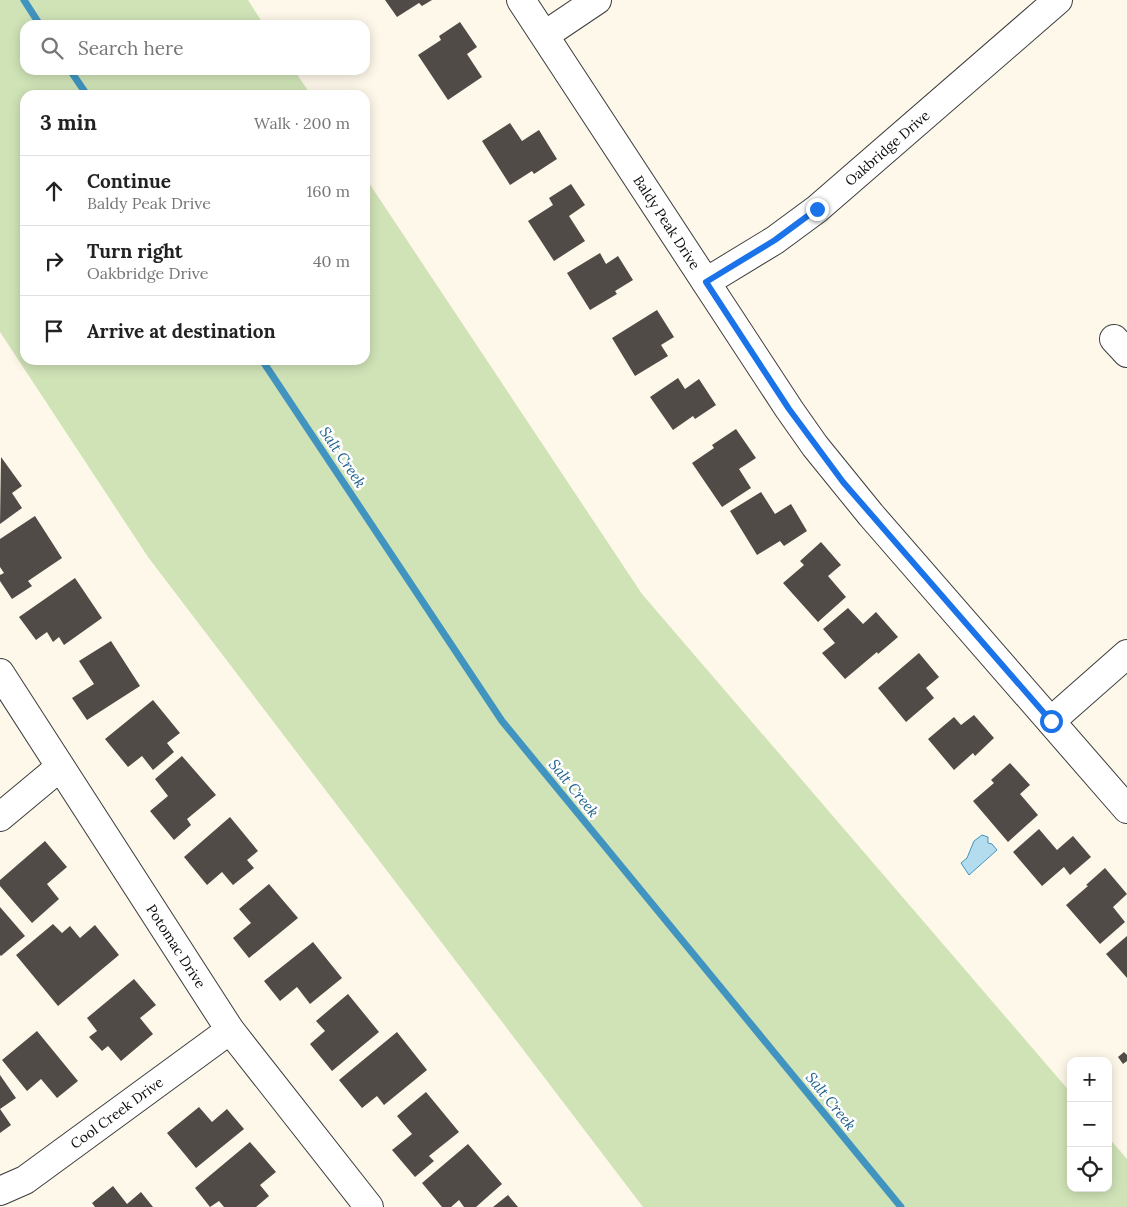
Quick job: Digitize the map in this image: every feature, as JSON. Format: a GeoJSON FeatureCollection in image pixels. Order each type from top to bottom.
{"type":"FeatureCollection","features":[{"type":"Feature","properties":{"kind":"street","name":"Baldy Peak Drive"},"geometry":{"type":"LineString","coordinates":[[521,0],[789,409],[843,482],[1127,809]]}},
{"type":"Feature","properties":{"kind":"street"},"geometry":{"type":"LineString","coordinates":[[545,35],[597,0]]}},
{"type":"Feature","properties":{"kind":"street","name":"Oakbridge Drive"},"geometry":{"type":"LineString","coordinates":[[706,282],[775,240],[817,209],[1058,0]]}},
{"type":"Feature","properties":{"kind":"street"},"geometry":{"type":"LineString","coordinates":[[1051,721],[1127,654]]}},
{"type":"Feature","properties":{"kind":"street","name":"Potomac Drive"},"geometry":{"type":"LineString","coordinates":[[0,673],[230,1030],[370,1207]]}},
{"type":"Feature","properties":{"kind":"street"},"geometry":{"type":"LineString","coordinates":[[0,817],[60,766]]}},
{"type":"Feature","properties":{"kind":"street","name":"Cool Creek Drive"},"geometry":{"type":"LineString","coordinates":[[0,1191],[25,1180],[230,1030]]}},
{"type":"Feature","properties":{"kind":"green space"},"geometry":{"type":"Polygon","coordinates":[[[0,0],[248,0],[261,20],[20,20],[20,75],[297,75],[308,90],[20,90],[20,362],[0,332],[0,0]]]}},
{"type":"Feature","properties":{"kind":"green space"},"geometry":{"type":"Polygon","coordinates":[[[370,185],[642,594],[1067,1088],[1067,1192],[1112,1192],[1112,1142],[1127,1159],[1127,1207],[643,1207],[148,557],[22,365],[370,365],[370,185]]]}},
{"type":"Feature","properties":{"kind":"water"},"geometry":{"type":"Polygon","coordinates":[[[982,835],[988,837],[988,843],[992,844],[997,850],[969,875],[961,863],[967,858],[974,841],[982,835]]]}},
{"type":"Feature","properties":{"kind":"building"},"geometry":{"type":"Polygon","coordinates":[[[385,0],[432,0],[422,6],[419,3],[397,17],[385,0]]]}},
{"type":"Feature","properties":{"kind":"building"},"geometry":{"type":"Polygon","coordinates":[[[460,22],[477,47],[467,54],[482,77],[448,100],[418,55],[441,40],[439,36],[460,22]]]}},
{"type":"Feature","properties":{"kind":"building"},"geometry":{"type":"Polygon","coordinates":[[[510,123],[522,141],[539,130],[557,159],[534,174],[532,171],[510,185],[482,141],[510,123]]]}},
{"type":"Feature","properties":{"kind":"building"},"geometry":{"type":"Polygon","coordinates":[[[571,184],[585,205],[569,216],[585,241],[554,261],[528,221],[553,205],[549,198],[571,184]]]}},
{"type":"Feature","properties":{"kind":"building"},"geometry":{"type":"Polygon","coordinates":[[[600,253],[606,264],[618,256],[633,280],[615,291],[617,294],[590,310],[567,273],[600,253]]]}},
{"type":"Feature","properties":{"kind":"building"},"geometry":{"type":"Polygon","coordinates":[[[657,310],[674,337],[661,345],[668,356],[635,376],[612,338],[657,310]]]}},
{"type":"Feature","properties":{"kind":"building"},"geometry":{"type":"Polygon","coordinates":[[[678,378],[685,389],[699,379],[716,405],[695,419],[693,416],[673,430],[650,397],[678,378]]]}},
{"type":"Feature","properties":{"kind":"building"},"geometry":{"type":"Polygon","coordinates":[[[736,429],[756,458],[739,469],[751,488],[722,507],[692,463],[714,448],[712,445],[736,429]]]}},
{"type":"Feature","properties":{"kind":"building"},"geometry":{"type":"Polygon","coordinates":[[[1,457],[22,486],[12,493],[22,508],[0,524],[1,457]]]}},
{"type":"Feature","properties":{"kind":"building"},"geometry":{"type":"Polygon","coordinates":[[[761,492],[775,514],[791,504],[807,531],[784,546],[780,541],[757,555],[730,511],[761,492]]]}},
{"type":"Feature","properties":{"kind":"building"},"geometry":{"type":"Polygon","coordinates":[[[35,516],[62,558],[28,581],[32,586],[12,599],[0,581],[0,575],[4,573],[0,567],[0,539],[35,516]]]}},
{"type":"Feature","properties":{"kind":"building"},"geometry":{"type":"Polygon","coordinates":[[[821,542],[841,565],[828,576],[846,597],[818,622],[783,583],[804,565],[800,561],[821,542]]]}},
{"type":"Feature","properties":{"kind":"building"},"geometry":{"type":"Polygon","coordinates":[[[75,578],[102,618],[64,645],[59,637],[53,642],[47,632],[36,640],[19,617],[75,578]]]}},
{"type":"Feature","properties":{"kind":"building"},"geometry":{"type":"Polygon","coordinates":[[[848,608],[863,624],[876,612],[898,637],[845,679],[822,653],[835,643],[823,629],[848,608]]]}},
{"type":"Feature","properties":{"kind":"building"},"geometry":{"type":"Polygon","coordinates":[[[111,641],[140,686],[87,720],[72,698],[94,684],[79,661],[111,641]]]}},
{"type":"Feature","properties":{"kind":"building"},"geometry":{"type":"Polygon","coordinates":[[[919,653],[939,677],[926,688],[934,698],[906,722],[878,688],[919,653]]]}},
{"type":"Feature","properties":{"kind":"building"},"geometry":{"type":"Polygon","coordinates":[[[153,700],[180,733],[167,743],[174,752],[153,770],[142,756],[128,767],[105,739],[153,700]]]}},
{"type":"Feature","properties":{"kind":"building"},"geometry":{"type":"Polygon","coordinates":[[[974,715],[994,738],[975,756],[973,753],[954,770],[928,739],[954,717],[961,725],[974,715]]]}},
{"type":"Feature","properties":{"kind":"building"},"geometry":{"type":"Polygon","coordinates":[[[182,756],[216,795],[187,819],[191,825],[174,840],[150,811],[168,796],[155,779],[182,756]]]}},
{"type":"Feature","properties":{"kind":"building"},"geometry":{"type":"Polygon","coordinates":[[[1010,763],[1030,785],[1020,794],[1038,815],[1008,842],[973,801],[994,783],[991,780],[1010,763]]]}},
{"type":"Feature","properties":{"kind":"building"},"geometry":{"type":"Polygon","coordinates":[[[230,817],[258,851],[247,860],[254,868],[233,885],[222,872],[207,885],[184,857],[230,817]]]}},
{"type":"Feature","properties":{"kind":"building"},"geometry":{"type":"Polygon","coordinates":[[[1039,829],[1057,850],[1073,836],[1091,857],[1070,875],[1064,867],[1042,886],[1013,852],[1039,829]]]}},
{"type":"Feature","properties":{"kind":"building"},"geometry":{"type":"Polygon","coordinates":[[[45,841],[67,867],[47,884],[59,899],[32,923],[0,886],[0,880],[45,841]]]}},
{"type":"Feature","properties":{"kind":"building"},"geometry":{"type":"Polygon","coordinates":[[[1105,868],[1127,894],[1113,907],[1125,922],[1100,944],[1066,905],[1105,868]]]}},
{"type":"Feature","properties":{"kind":"building"},"geometry":{"type":"Polygon","coordinates":[[[269,884],[298,918],[249,958],[233,938],[251,923],[239,909],[269,884]]]}},
{"type":"Feature","properties":{"kind":"building"},"geometry":{"type":"Polygon","coordinates":[[[0,907],[25,936],[1,956],[0,955],[0,907]]]}},
{"type":"Feature","properties":{"kind":"building"},"geometry":{"type":"Polygon","coordinates":[[[53,924],[62,933],[70,926],[80,938],[95,925],[119,955],[58,1006],[16,955],[53,924]]]}},
{"type":"Feature","properties":{"kind":"building"},"geometry":{"type":"Polygon","coordinates":[[[1127,936],[1127,978],[1106,954],[1127,936]]]}},
{"type":"Feature","properties":{"kind":"building"},"geometry":{"type":"Polygon","coordinates":[[[313,942],[342,978],[310,1004],[297,987],[280,1001],[264,981],[313,942]]]}},
{"type":"Feature","properties":{"kind":"building"},"geometry":{"type":"Polygon","coordinates":[[[134,979],[156,1005],[140,1018],[153,1034],[121,1061],[108,1046],[102,1051],[89,1037],[97,1031],[87,1018],[134,979]]]}},
{"type":"Feature","properties":{"kind":"building"},"geometry":{"type":"Polygon","coordinates":[[[348,994],[379,1032],[332,1071],[310,1044],[325,1031],[316,1021],[348,994]]]}},
{"type":"Feature","properties":{"kind":"building"},"geometry":{"type":"Polygon","coordinates":[[[37,1031],[78,1081],[57,1098],[41,1079],[27,1091],[2,1060],[37,1031]]]}},
{"type":"Feature","properties":{"kind":"building"},"geometry":{"type":"Polygon","coordinates":[[[397,1032],[427,1070],[384,1105],[377,1096],[362,1108],[339,1080],[397,1032]]]}},
{"type":"Feature","properties":{"kind":"building"},"geometry":{"type":"Polygon","coordinates":[[[1124,1052],[1127,1055],[1127,1061],[1123,1064],[1118,1057],[1124,1052]]]}},
{"type":"Feature","properties":{"kind":"building"},"geometry":{"type":"Polygon","coordinates":[[[0,1075],[16,1098],[0,1109],[0,1075]]]}},
{"type":"Feature","properties":{"kind":"building"},"geometry":{"type":"Polygon","coordinates":[[[426,1092],[459,1132],[429,1156],[434,1161],[415,1177],[392,1150],[412,1134],[397,1116],[426,1092]]]}},
{"type":"Feature","properties":{"kind":"building"},"geometry":{"type":"Polygon","coordinates":[[[199,1107],[212,1122],[227,1109],[244,1129],[196,1168],[167,1133],[199,1107]]]}},
{"type":"Feature","properties":{"kind":"building"},"geometry":{"type":"Polygon","coordinates":[[[0,1109],[11,1125],[0,1133],[0,1109]]]}},
{"type":"Feature","properties":{"kind":"building"},"geometry":{"type":"Polygon","coordinates":[[[250,1142],[276,1172],[260,1185],[269,1196],[256,1207],[224,1207],[219,1201],[210,1207],[195,1188],[250,1142]]]}},
{"type":"Feature","properties":{"kind":"building"},"geometry":{"type":"Polygon","coordinates":[[[468,1144],[502,1184],[476,1207],[464,1207],[459,1200],[451,1207],[442,1207],[422,1183],[468,1144]]]}},
{"type":"Feature","properties":{"kind":"building"},"geometry":{"type":"Polygon","coordinates":[[[113,1186],[127,1204],[141,1192],[153,1207],[95,1207],[92,1203],[113,1186]]]}},
{"type":"Feature","properties":{"kind":"building"},"geometry":{"type":"Polygon","coordinates":[[[508,1195],[518,1207],[493,1207],[508,1195]]]}},
{"type":"Feature","properties":{"kind":"waterway","name":"Salt Creek"},"geometry":{"type":"LineString","coordinates":[[24,0],[37,20]]}},
{"type":"Feature","properties":{"kind":"waterway","name":"Salt Creek"},"geometry":{"type":"LineString","coordinates":[[73,75],[84,90]]}},
{"type":"Feature","properties":{"kind":"waterway","name":"Salt Creek"},"geometry":{"type":"LineString","coordinates":[[265,365],[502,721],[901,1207]]}},
{"type":"Feature","properties":{"kind":"route"},"geometry":{"type":"LineString","coordinates":[[817,209],[775,240],[706,282],[789,409],[843,482],[1051,721]]}}]}
